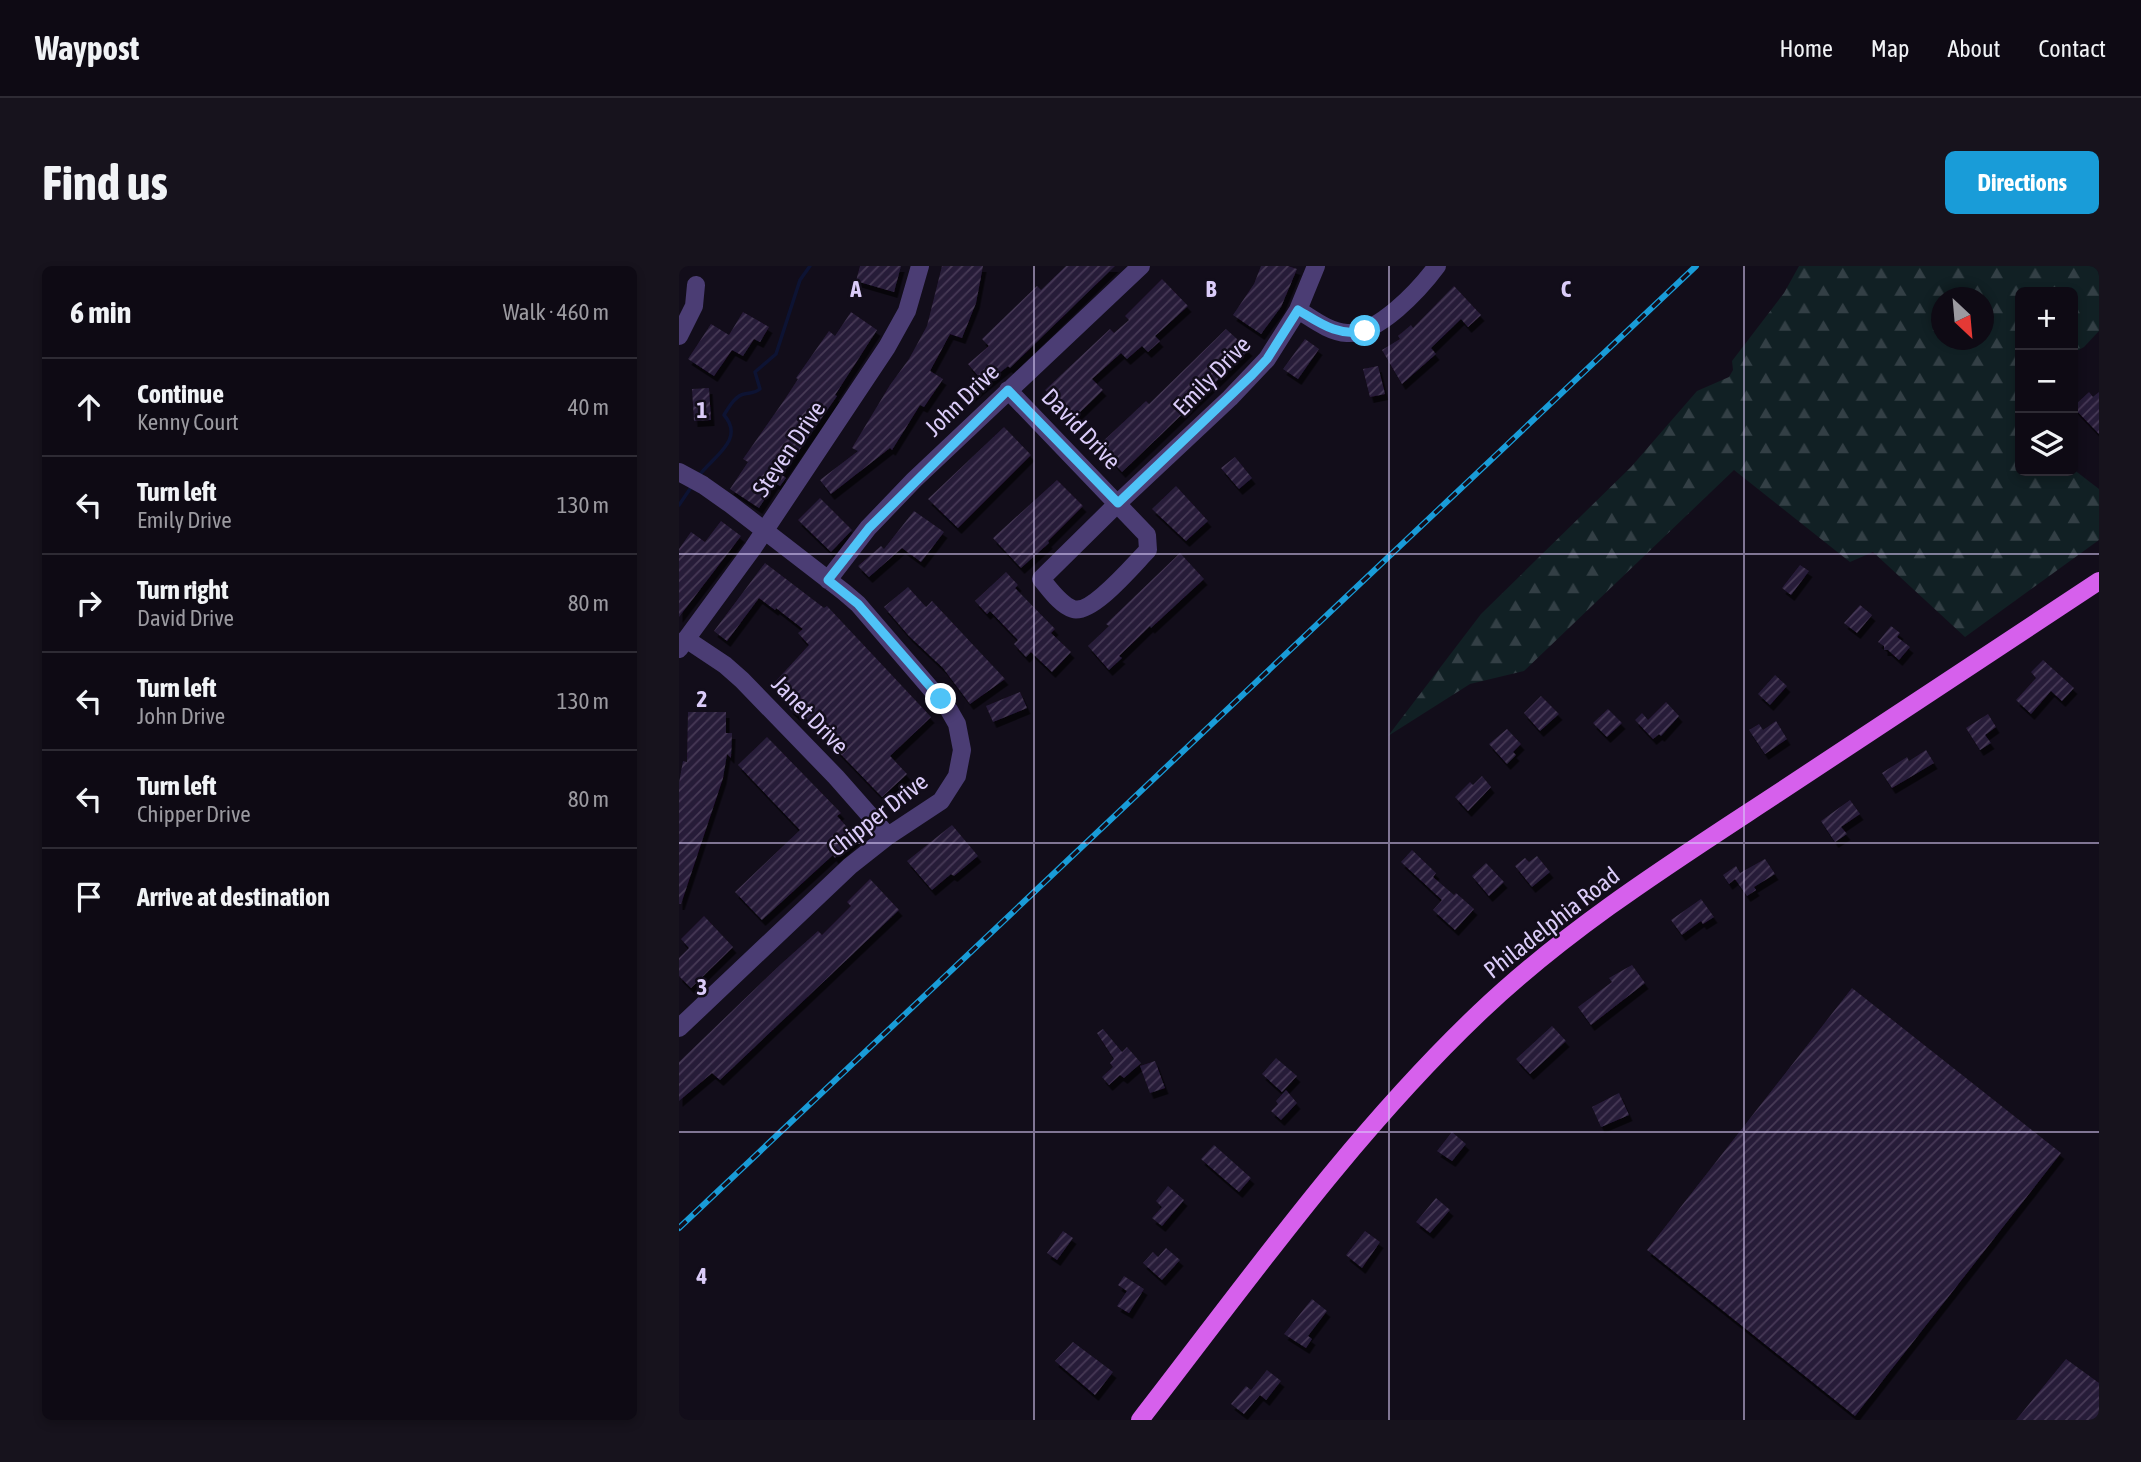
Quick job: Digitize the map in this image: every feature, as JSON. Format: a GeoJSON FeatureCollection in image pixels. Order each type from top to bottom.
{"type":"FeatureCollection","features":[{"type":"Feature","properties":{"kind":"main road","name":"Philadelphia Road"},"geometry":{"type":"LineString","coordinates":[[1140,1420],[1295,1220],[1375,1122],[1480,1012],[1574,934],[1650,878],[2099,581]]}},
{"type":"Feature","properties":{"kind":"street","name":"Steven Drive"},"geometry":{"type":"LineString","coordinates":[[682,644],[764,531],[887,347],[907,311],[920,266]]}},
{"type":"Feature","properties":{"kind":"street","name":"John Drive"},"geometry":{"type":"LineString","coordinates":[[828,580],[869,528],[1008,390],[1142,266]]}},
{"type":"Feature","properties":{"kind":"street","name":"Emily Drive"},"geometry":{"type":"LineString","coordinates":[[1118,503],[1267,359],[1298,310],[1316,266]]}},
{"type":"Feature","properties":{"kind":"street"},"geometry":{"type":"LineString","coordinates":[[1298,310],[1332,330],[1345,333],[1365,331],[1384,319],[1437,266]]}},
{"type":"Feature","properties":{"kind":"street"},"geometry":{"type":"LineString","coordinates":[[679,336],[694,306],[696,285]]}},
{"type":"Feature","properties":{"kind":"street","name":"David Drive"},"geometry":{"type":"LineString","coordinates":[[1008,390],[1118,503],[1147,535],[1148,550],[1090,606],[1075,610],[1068,607],[1041,579],[1118,503]]}},
{"type":"Feature","properties":{"kind":"street","name":"Chipper Drive"},"geometry":{"type":"LineString","coordinates":[[679,472],[703,485],[858,604],[941,699],[953,717],[962,750],[957,776],[941,802],[888,836],[850,866],[679,1028]]}},
{"type":"Feature","properties":{"kind":"street","name":"Janet Drive"},"geometry":{"type":"LineString","coordinates":[[682,644],[725,665],[757,694],[888,836]]}},
{"type":"Feature","properties":{"kind":"green space"},"geometry":{"type":"Polygon","coordinates":[[[1799,266],[2099,266],[2099,331],[2078,350],[2078,287],[2015,287],[2015,476],[2078,476],[2078,473],[2099,489],[2099,540],[1965,637],[1873,552],[1850,562],[1734,470],[1524,671],[1470,684],[1388,736],[1481,614],[1631,467],[1697,391],[1729,377],[1733,370],[1732,361],[1784,293],[1799,266]]]}},
{"type":"Feature","properties":{"kind":"building"},"geometry":{"type":"Polygon","coordinates":[[[860,266],[901,266],[894,292],[856,281],[860,266]]]}},
{"type":"Feature","properties":{"kind":"building"},"geometry":{"type":"Polygon","coordinates":[[[942,266],[983,266],[976,303],[962,338],[950,334],[930,371],[943,379],[924,407],[920,405],[892,450],[890,448],[831,494],[820,480],[858,451],[852,448],[927,326],[942,266]]]}},
{"type":"Feature","properties":{"kind":"building"},"geometry":{"type":"Polygon","coordinates":[[[1066,266],[1115,266],[1010,368],[1008,366],[969,398],[964,392],[979,377],[968,364],[989,346],[982,339],[1037,286],[1041,290],[1066,266]]]}},
{"type":"Feature","properties":{"kind":"building"},"geometry":{"type":"Polygon","coordinates":[[[1261,266],[1288,266],[1297,269],[1281,307],[1261,334],[1233,315],[1254,284],[1261,266]]]}},
{"type":"Feature","properties":{"kind":"building"},"geometry":{"type":"Polygon","coordinates":[[[1162,279],[1188,306],[1155,336],[1160,341],[1148,352],[1142,346],[1127,359],[1121,353],[1092,379],[1103,390],[1073,419],[1045,390],[1110,329],[1114,333],[1129,320],[1125,316],[1162,279]]]}},
{"type":"Feature","properties":{"kind":"building"},"geometry":{"type":"Polygon","coordinates":[[[1454,286],[1481,315],[1468,327],[1461,319],[1431,348],[1436,354],[1402,384],[1382,350],[1400,339],[1398,336],[1411,325],[1413,328],[1454,286]]]}},
{"type":"Feature","properties":{"kind":"building"},"geometry":{"type":"Polygon","coordinates":[[[743,312],[769,327],[760,342],[754,339],[743,356],[732,350],[714,376],[688,359],[711,324],[729,335],[743,312]]]}},
{"type":"Feature","properties":{"kind":"building"},"geometry":{"type":"Polygon","coordinates":[[[851,312],[877,330],[835,395],[837,396],[782,475],[786,478],[780,486],[775,483],[759,508],[730,489],[748,462],[743,459],[829,331],[835,336],[851,312]]]}},
{"type":"Feature","properties":{"kind":"building"},"geometry":{"type":"Polygon","coordinates":[[[1226,329],[1249,350],[1122,472],[1110,459],[1107,462],[1099,454],[1103,451],[1098,446],[1146,401],[1149,404],[1226,329]]]}},
{"type":"Feature","properties":{"kind":"building"},"geometry":{"type":"Polygon","coordinates":[[[1305,339],[1319,349],[1298,379],[1283,369],[1305,339]]]}},
{"type":"Feature","properties":{"kind":"building"},"geometry":{"type":"Polygon","coordinates":[[[1378,366],[1385,394],[1370,397],[1363,369],[1378,366]]]}},
{"type":"Feature","properties":{"kind":"building"},"geometry":{"type":"Polygon","coordinates":[[[709,388],[711,420],[694,421],[692,389],[709,388]]]}},
{"type":"Feature","properties":{"kind":"building"},"geometry":{"type":"Polygon","coordinates":[[[2089,392],[2093,397],[2099,392],[2099,434],[2078,412],[2078,402],[2089,392]]]}},
{"type":"Feature","properties":{"kind":"building"},"geometry":{"type":"Polygon","coordinates":[[[1004,427],[1031,455],[958,528],[928,499],[1004,427]]]}},
{"type":"Feature","properties":{"kind":"building"},"geometry":{"type":"Polygon","coordinates":[[[1235,457],[1252,478],[1239,489],[1221,468],[1235,457]]]}},
{"type":"Feature","properties":{"kind":"building"},"geometry":{"type":"Polygon","coordinates":[[[1057,480],[1083,506],[1049,543],[1021,568],[993,538],[1057,480]]]}},
{"type":"Feature","properties":{"kind":"building"},"geometry":{"type":"Polygon","coordinates":[[[1176,486],[1208,521],[1186,541],[1152,509],[1176,486]]]}},
{"type":"Feature","properties":{"kind":"building"},"geometry":{"type":"Polygon","coordinates":[[[820,498],[852,530],[831,552],[798,520],[820,498]]]}},
{"type":"Feature","properties":{"kind":"building"},"geometry":{"type":"Polygon","coordinates":[[[914,511],[944,532],[921,562],[902,548],[869,577],[858,566],[881,546],[884,549],[914,511]]]}},
{"type":"Feature","properties":{"kind":"building"},"geometry":{"type":"Polygon","coordinates":[[[721,521],[741,536],[679,617],[679,549],[691,532],[705,542],[721,521]]]}},
{"type":"Feature","properties":{"kind":"building"},"geometry":{"type":"Polygon","coordinates":[[[1180,553],[1204,579],[1151,628],[1150,626],[1119,656],[1122,658],[1109,670],[1088,646],[1109,626],[1106,624],[1180,553]]]}},
{"type":"Feature","properties":{"kind":"building"},"geometry":{"type":"Polygon","coordinates":[[[765,563],[824,608],[827,606],[931,717],[890,756],[907,774],[882,797],[800,712],[797,715],[789,708],[795,702],[774,683],[809,645],[798,633],[803,629],[759,598],[727,641],[714,631],[765,563]]]}},
{"type":"Feature","properties":{"kind":"building"},"geometry":{"type":"Polygon","coordinates":[[[1800,565],[1809,571],[1791,595],[1782,588],[1800,565]]]}},
{"type":"Feature","properties":{"kind":"building"},"geometry":{"type":"Polygon","coordinates":[[[1006,572],[1018,585],[1015,588],[1055,629],[1051,633],[1071,652],[1052,672],[1031,652],[1026,657],[1014,644],[1018,640],[990,611],[987,614],[975,601],[1006,572]]]}},
{"type":"Feature","properties":{"kind":"building"},"geometry":{"type":"Polygon","coordinates":[[[908,587],[926,607],[932,601],[1005,679],[970,704],[943,668],[909,636],[884,607],[908,587]]]}},
{"type":"Feature","properties":{"kind":"building"},"geometry":{"type":"Polygon","coordinates":[[[1860,605],[1872,615],[1857,633],[1844,623],[1860,605]]]}},
{"type":"Feature","properties":{"kind":"building"},"geometry":{"type":"Polygon","coordinates":[[[1891,626],[1900,633],[1897,637],[1910,647],[1899,660],[1888,650],[1884,650],[1884,646],[1878,642],[1891,626]]]}},
{"type":"Feature","properties":{"kind":"building"},"geometry":{"type":"Polygon","coordinates":[[[2043,660],[2074,688],[2062,701],[2051,691],[2031,714],[2016,700],[2036,678],[2031,672],[2043,660]]]}},
{"type":"Feature","properties":{"kind":"building"},"geometry":{"type":"Polygon","coordinates":[[[1775,675],[1787,686],[1770,705],[1758,694],[1775,675]]]}},
{"type":"Feature","properties":{"kind":"building"},"geometry":{"type":"Polygon","coordinates":[[[1020,692],[1027,708],[993,722],[986,706],[1020,692]]]}},
{"type":"Feature","properties":{"kind":"building"},"geometry":{"type":"Polygon","coordinates":[[[1541,696],[1559,714],[1540,731],[1524,713],[1541,696]]]}},
{"type":"Feature","properties":{"kind":"building"},"geometry":{"type":"Polygon","coordinates":[[[1666,702],[1679,716],[1661,736],[1659,734],[1653,739],[1635,720],[1642,713],[1648,720],[1666,702]]]}},
{"type":"Feature","properties":{"kind":"building"},"geometry":{"type":"Polygon","coordinates":[[[1608,709],[1622,723],[1607,737],[1593,723],[1608,709]]]}},
{"type":"Feature","properties":{"kind":"building"},"geometry":{"type":"Polygon","coordinates":[[[688,712],[726,712],[726,733],[732,733],[731,758],[727,754],[723,778],[679,904],[679,783],[683,761],[687,762],[688,712]]]}},
{"type":"Feature","properties":{"kind":"building"},"geometry":{"type":"Polygon","coordinates":[[[1988,714],[1996,727],[1985,735],[1991,743],[1980,750],[1966,728],[1988,714]]]}},
{"type":"Feature","properties":{"kind":"building"},"geometry":{"type":"Polygon","coordinates":[[[1776,721],[1787,739],[1765,754],[1749,730],[1759,724],[1763,730],[1776,721]]]}},
{"type":"Feature","properties":{"kind":"building"},"geometry":{"type":"Polygon","coordinates":[[[1507,729],[1521,744],[1513,752],[1516,755],[1507,764],[1489,744],[1507,729]]]}},
{"type":"Feature","properties":{"kind":"building"},"geometry":{"type":"Polygon","coordinates":[[[767,737],[841,813],[837,816],[857,838],[835,858],[833,855],[762,920],[735,892],[800,830],[738,765],[767,737]]]}},
{"type":"Feature","properties":{"kind":"building"},"geometry":{"type":"Polygon","coordinates":[[[1926,750],[1934,763],[1892,788],[1882,773],[1907,757],[1909,761],[1926,750]]]}},
{"type":"Feature","properties":{"kind":"building"},"geometry":{"type":"Polygon","coordinates":[[[1482,776],[1491,787],[1468,811],[1455,797],[1470,782],[1473,785],[1482,776]]]}},
{"type":"Feature","properties":{"kind":"building"},"geometry":{"type":"Polygon","coordinates":[[[1850,800],[1860,814],[1841,827],[1847,834],[1835,842],[1821,821],[1850,800]]]}},
{"type":"Feature","properties":{"kind":"building"},"geometry":{"type":"Polygon","coordinates":[[[952,825],[978,856],[932,890],[907,861],[952,825]]]}},
{"type":"Feature","properties":{"kind":"building"},"geometry":{"type":"Polygon","coordinates":[[[1412,850],[1436,873],[1433,877],[1474,909],[1455,930],[1433,910],[1442,900],[1401,862],[1412,850]]]}},
{"type":"Feature","properties":{"kind":"building"},"geometry":{"type":"Polygon","coordinates":[[[1537,856],[1550,872],[1532,887],[1515,866],[1525,858],[1529,862],[1537,856]]]}},
{"type":"Feature","properties":{"kind":"building"},"geometry":{"type":"Polygon","coordinates":[[[1765,859],[1775,874],[1754,887],[1756,890],[1747,896],[1735,879],[1729,884],[1723,875],[1736,866],[1740,873],[1765,859]]]}},
{"type":"Feature","properties":{"kind":"building"},"geometry":{"type":"Polygon","coordinates":[[[1486,863],[1504,882],[1489,896],[1472,876],[1486,863]]]}},
{"type":"Feature","properties":{"kind":"building"},"geometry":{"type":"Polygon","coordinates":[[[870,879],[899,910],[720,1080],[712,1073],[679,1101],[679,1062],[818,931],[822,935],[851,906],[847,902],[870,879]]]}},
{"type":"Feature","properties":{"kind":"building"},"geometry":{"type":"Polygon","coordinates":[[[1701,899],[1714,917],[1703,924],[1701,921],[1682,935],[1671,920],[1701,899]]]}},
{"type":"Feature","properties":{"kind":"building"},"geometry":{"type":"Polygon","coordinates":[[[704,916],[733,947],[691,988],[679,976],[679,958],[689,948],[681,939],[704,916]]]}},
{"type":"Feature","properties":{"kind":"building"},"geometry":{"type":"Polygon","coordinates":[[[1632,965],[1645,983],[1591,1025],[1578,1007],[1612,982],[1609,978],[1632,965]]]}},
{"type":"Feature","properties":{"kind":"building"},"geometry":{"type":"Polygon","coordinates":[[[1852,988],[2061,1153],[1855,1416],[1647,1250],[1852,988]]]}},
{"type":"Feature","properties":{"kind":"building"},"geometry":{"type":"Polygon","coordinates":[[[1552,1026],[1566,1041],[1530,1074],[1516,1059],[1552,1026]]]}},
{"type":"Feature","properties":{"kind":"building"},"geometry":{"type":"Polygon","coordinates":[[[1103,1029],[1122,1052],[1127,1047],[1141,1063],[1124,1078],[1120,1075],[1109,1085],[1102,1077],[1113,1067],[1110,1063],[1114,1059],[1097,1033],[1103,1029]]]}},
{"type":"Feature","properties":{"kind":"building"},"geometry":{"type":"Polygon","coordinates":[[[1276,1058],[1297,1076],[1282,1092],[1262,1074],[1276,1058]]]}},
{"type":"Feature","properties":{"kind":"building"},"geometry":{"type":"Polygon","coordinates":[[[1155,1061],[1165,1088],[1150,1093],[1140,1066],[1155,1061]]]}},
{"type":"Feature","properties":{"kind":"building"},"geometry":{"type":"Polygon","coordinates":[[[1286,1090],[1297,1103],[1281,1120],[1271,1111],[1286,1090]]]}},
{"type":"Feature","properties":{"kind":"building"},"geometry":{"type":"Polygon","coordinates":[[[1619,1093],[1629,1115],[1601,1127],[1592,1107],[1619,1093]]]}},
{"type":"Feature","properties":{"kind":"building"},"geometry":{"type":"Polygon","coordinates":[[[1452,1132],[1466,1144],[1452,1161],[1437,1151],[1452,1132]]]}},
{"type":"Feature","properties":{"kind":"building"},"geometry":{"type":"Polygon","coordinates":[[[1214,1145],[1251,1178],[1239,1192],[1201,1159],[1214,1145]]]}},
{"type":"Feature","properties":{"kind":"building"},"geometry":{"type":"Polygon","coordinates":[[[1168,1186],[1184,1200],[1162,1226],[1152,1218],[1162,1207],[1156,1201],[1168,1186]]]}},
{"type":"Feature","properties":{"kind":"building"},"geometry":{"type":"Polygon","coordinates":[[[1436,1198],[1450,1210],[1430,1233],[1416,1222],[1436,1198]]]}},
{"type":"Feature","properties":{"kind":"building"},"geometry":{"type":"Polygon","coordinates":[[[1063,1231],[1073,1238],[1057,1260],[1047,1253],[1063,1231]]]}},
{"type":"Feature","properties":{"kind":"building"},"geometry":{"type":"Polygon","coordinates":[[[1365,1231],[1380,1242],[1362,1268],[1346,1255],[1365,1231]]]}},
{"type":"Feature","properties":{"kind":"building"},"geometry":{"type":"Polygon","coordinates":[[[1166,1248],[1180,1260],[1162,1280],[1143,1263],[1153,1252],[1158,1257],[1166,1248]]]}},
{"type":"Feature","properties":{"kind":"building"},"geometry":{"type":"Polygon","coordinates":[[[1124,1276],[1144,1289],[1129,1313],[1117,1306],[1127,1291],[1118,1285],[1124,1276]]]}},
{"type":"Feature","properties":{"kind":"building"},"geometry":{"type":"Polygon","coordinates":[[[1312,1299],[1327,1311],[1308,1336],[1312,1339],[1306,1348],[1284,1334],[1312,1299]]]}},
{"type":"Feature","properties":{"kind":"building"},"geometry":{"type":"Polygon","coordinates":[[[1073,1342],[1113,1372],[1095,1395],[1055,1361],[1073,1342]]]}},
{"type":"Feature","properties":{"kind":"building"},"geometry":{"type":"Polygon","coordinates":[[[2066,1359],[2099,1383],[2099,1420],[2016,1420],[2066,1359]]]}},
{"type":"Feature","properties":{"kind":"building"},"geometry":{"type":"Polygon","coordinates":[[[1267,1370],[1281,1381],[1266,1400],[1260,1395],[1244,1414],[1231,1404],[1246,1386],[1251,1390],[1267,1370]]]}},
{"type":"Feature","properties":{"kind":"waterway"},"geometry":{"type":"LineString","coordinates":[[698,477],[729,440],[730,424],[724,415],[730,405],[741,395],[760,389],[755,372],[776,354],[800,280],[810,266]]}},
{"type":"Feature","properties":{"kind":"waterway"},"geometry":{"type":"LineString","coordinates":[[679,505],[692,486]]}},
{"type":"Feature","properties":{"kind":"railway"},"geometry":{"type":"LineString","coordinates":[[679,1228],[1696,266]]}},
{"type":"Feature","properties":{"kind":"route"},"geometry":{"type":"LineString","coordinates":[[941,699],[858,604],[828,580],[869,528],[914,480],[1008,390],[1118,503],[1230,398],[1267,359],[1298,310],[1332,330],[1345,333],[1365,331]]}}]}
